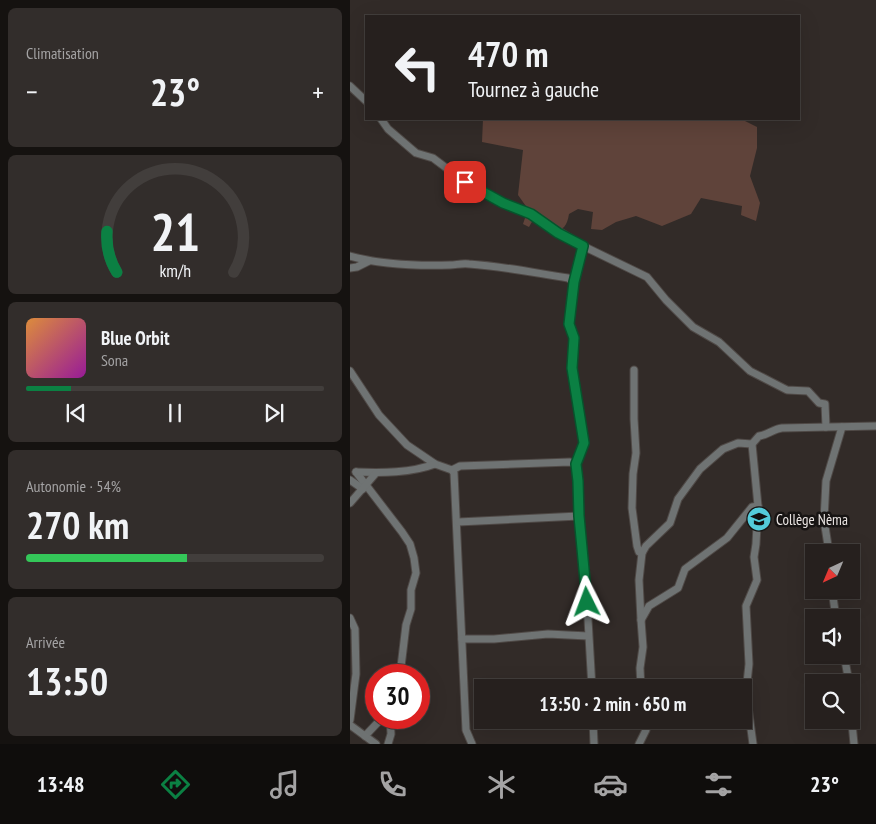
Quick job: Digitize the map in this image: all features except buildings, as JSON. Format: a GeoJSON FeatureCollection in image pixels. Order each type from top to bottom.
{"type":"FeatureCollection","features":[{"type":"Feature","properties":{"kind":"street"},"geometry":{"type":"LineString","coordinates":[[350,86],[365,100]]}},
{"type":"Feature","properties":{"kind":"street"},"geometry":{"type":"LineString","coordinates":[[382,120],[388,129],[416,152],[433,158],[465,182],[503,203],[531,214],[558,233],[647,277],[666,300],[693,327],[719,342],[750,371],[787,390],[808,391],[819,403],[825,404],[826,427]]}},
{"type":"Feature","properties":{"kind":"street"},"geometry":{"type":"LineString","coordinates":[[583,246],[574,282],[569,324],[574,338],[572,368],[584,443],[576,464],[591,679]]}},
{"type":"Feature","properties":{"kind":"street"},"geometry":{"type":"LineString","coordinates":[[350,256],[369,261],[413,264],[467,264],[521,270],[568,278],[574,282]]}},
{"type":"Feature","properties":{"kind":"street"},"geometry":{"type":"LineString","coordinates":[[350,268],[369,261]]}},
{"type":"Feature","properties":{"kind":"street"},"geometry":{"type":"LineString","coordinates":[[634,370],[636,453],[632,508],[637,546],[639,552],[642,553]]}},
{"type":"Feature","properties":{"kind":"street"},"geometry":{"type":"LineString","coordinates":[[350,371],[379,416],[407,444],[435,464],[452,470],[460,466],[570,462],[576,464]]}},
{"type":"Feature","properties":{"kind":"street"},"geometry":{"type":"LineString","coordinates":[[753,744],[746,692],[749,664],[746,606],[757,580],[754,557],[758,506],[752,444],[759,436],[766,435],[774,429],[876,426]]}},
{"type":"Feature","properties":{"kind":"street"},"geometry":{"type":"LineString","coordinates":[[828,544],[824,520],[826,481],[842,427]]}},
{"type":"Feature","properties":{"kind":"street"},"geometry":{"type":"LineString","coordinates":[[640,679],[643,647],[639,580],[642,553],[646,546],[670,523],[678,499],[700,468],[723,450],[738,443],[752,444]]}},
{"type":"Feature","properties":{"kind":"street"},"geometry":{"type":"LineString","coordinates":[[401,664],[406,625],[411,609],[411,590],[416,572],[414,558],[410,544],[402,532],[364,488],[356,472],[376,473],[423,468],[435,464]]}},
{"type":"Feature","properties":{"kind":"street"},"geometry":{"type":"LineString","coordinates":[[452,470],[454,473],[458,522],[458,584],[466,730],[472,744]]}},
{"type":"Feature","properties":{"kind":"street"},"geometry":{"type":"LineString","coordinates":[[350,502],[376,473]]}},
{"type":"Feature","properties":{"kind":"street"},"geometry":{"type":"LineString","coordinates":[[350,480],[364,488]]}},
{"type":"Feature","properties":{"kind":"street"},"geometry":{"type":"LineString","coordinates":[[641,620],[649,606],[678,588],[685,569],[727,538],[752,507],[758,506]]}},
{"type":"Feature","properties":{"kind":"street"},"geometry":{"type":"LineString","coordinates":[[458,522],[579,516]]}},
{"type":"Feature","properties":{"kind":"street"},"geometry":{"type":"LineString","coordinates":[[350,618],[355,629],[356,674],[350,720]]}},
{"type":"Feature","properties":{"kind":"street"},"geometry":{"type":"LineString","coordinates":[[462,639],[494,639],[548,634],[588,636]]}},
{"type":"Feature","properties":{"kind":"street"},"geometry":{"type":"LineString","coordinates":[[350,725],[376,744]]}},
{"type":"Feature","properties":{"kind":"street"},"geometry":{"type":"LineString","coordinates":[[366,736],[370,729]]}},
{"type":"Feature","properties":{"kind":"street"},"geometry":{"type":"LineString","coordinates":[[388,744],[391,729]]}},
{"type":"Feature","properties":{"kind":"street"},"geometry":{"type":"LineString","coordinates":[[593,729],[594,744]]}},
{"type":"Feature","properties":{"kind":"street"},"geometry":{"type":"LineString","coordinates":[[638,744],[646,729]]}},
{"type":"Feature","properties":{"kind":"street"},"geometry":{"type":"LineString","coordinates":[[853,729],[854,744]]}},
{"type":"Feature","properties":{"kind":"shaded area"},"geometry":{"type":"Polygon","coordinates":[[[483,120],[743,120],[757,127],[757,148],[750,176],[760,203],[756,221],[741,215],[742,206],[701,198],[691,214],[662,226],[636,216],[616,222],[602,230],[591,229],[593,212],[578,209],[569,214],[567,222],[560,230],[544,227],[533,220],[529,227],[523,224],[528,209],[518,195],[523,150],[482,142],[483,120]]]}},
{"type":"Feature","properties":{"kind":"place","name":"Collège Nèma"},"geometry":{"type":"Point","coordinates":[759,519]}},
{"type":"Feature","properties":{"kind":"route"},"geometry":{"type":"LineString","coordinates":[[465,182],[503,203],[531,214],[558,233],[583,246],[574,282],[569,324],[574,338],[572,368],[584,443],[576,464],[587,602]]}}]}
